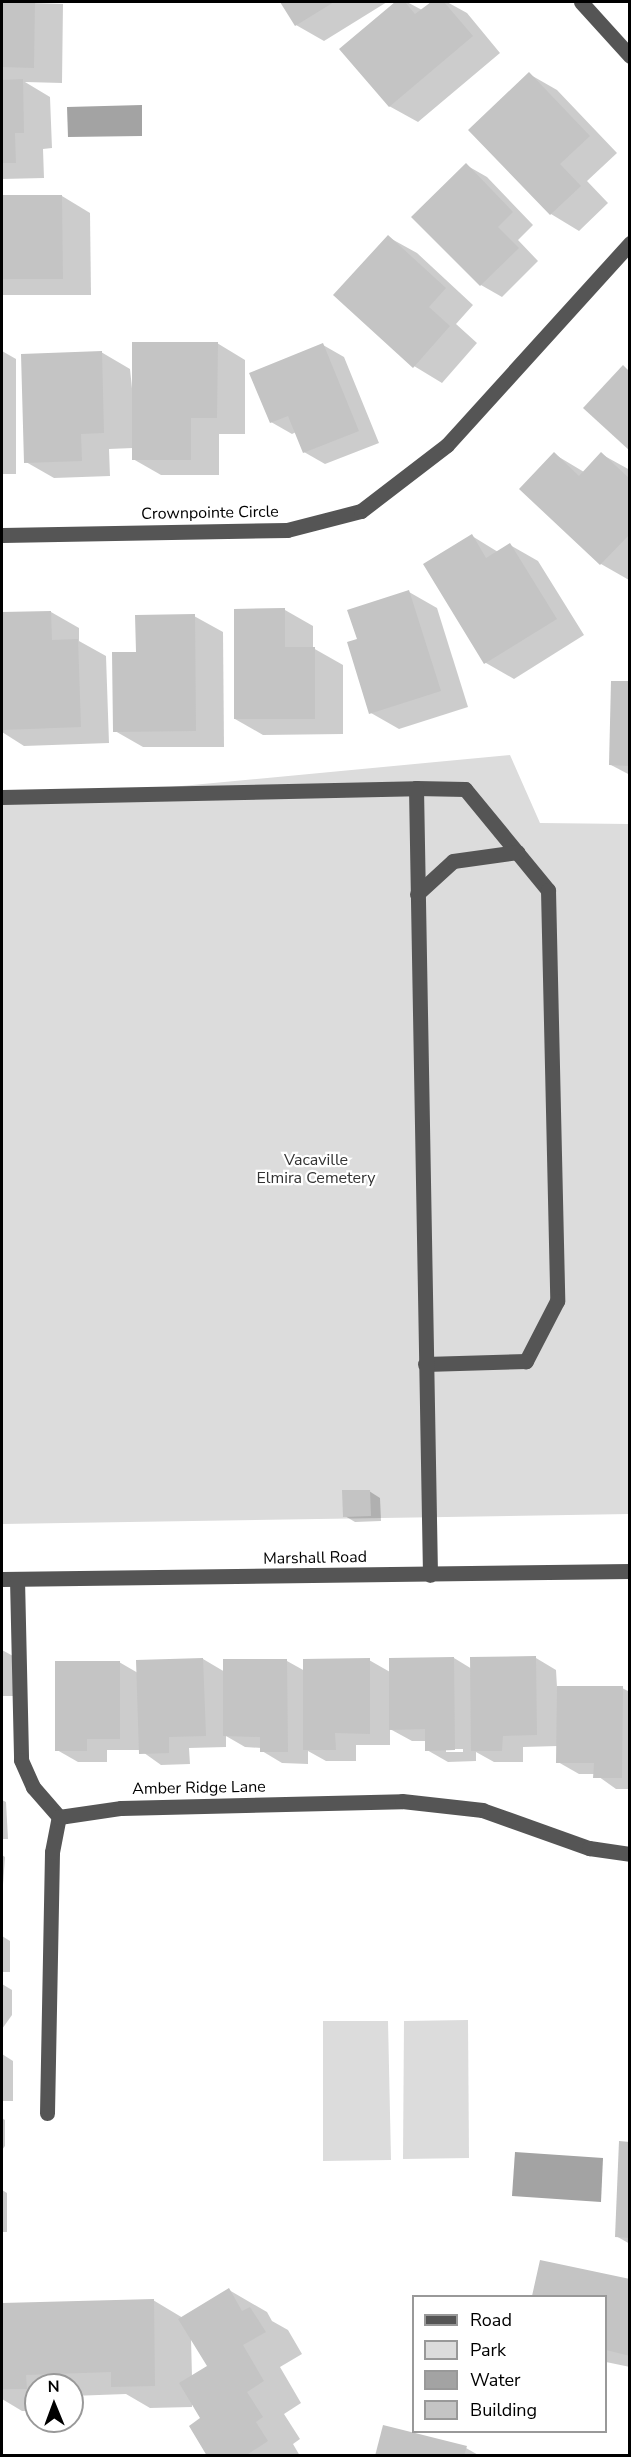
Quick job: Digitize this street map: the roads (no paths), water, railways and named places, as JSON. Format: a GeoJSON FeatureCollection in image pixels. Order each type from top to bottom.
{"type":"FeatureCollection","features":[{"type":"Feature","properties":{"kind":"street"},"geometry":{"type":"LineString","coordinates":[[582,2],[630,56]]}},
{"type":"Feature","properties":{"kind":"street","name":"Crownpointe Circle"},"geometry":{"type":"LineString","coordinates":[[2,535],[287,530],[361,511],[447,445],[630,243]]}},
{"type":"Feature","properties":{"kind":"street"},"geometry":{"type":"LineString","coordinates":[[2,797],[416,788],[465,789],[548,890],[557,1301],[526,1361],[425,1364]]}},
{"type":"Feature","properties":{"kind":"street"},"geometry":{"type":"LineString","coordinates":[[416,788],[430,1575]]}},
{"type":"Feature","properties":{"kind":"street"},"geometry":{"type":"LineString","coordinates":[[417,894],[453,861],[517,852]]}},
{"type":"Feature","properties":{"kind":"street","name":"Marshall Road"},"geometry":{"type":"LineString","coordinates":[[9,1579],[630,1571]]}},
{"type":"Feature","properties":{"kind":"street"},"geometry":{"type":"LineString","coordinates":[[9,1579],[21,1760],[33,1787],[60,1817],[52,1852],[47,2112]]}},
{"type":"Feature","properties":{"kind":"street","name":"Amber Ridge Lane"},"geometry":{"type":"LineString","coordinates":[[60,1817],[121,1808],[402,1801],[482,1810],[589,1848],[630,1854]]}},
{"type":"Feature","properties":{"kind":"water"},"geometry":{"type":"Polygon","coordinates":[[[142,105],[142,136],[68,137],[67,107],[142,105]]]}},
{"type":"Feature","properties":{"kind":"water"},"geometry":{"type":"Polygon","coordinates":[[[515,2152],[603,2158],[601,2202],[512,2196],[515,2152]]]}},
{"type":"Feature","properties":{"kind":"park label","name":"Vacaville Elmira Cemetery"},"geometry":{"type":"Point","coordinates":[316,1169]}}]}
